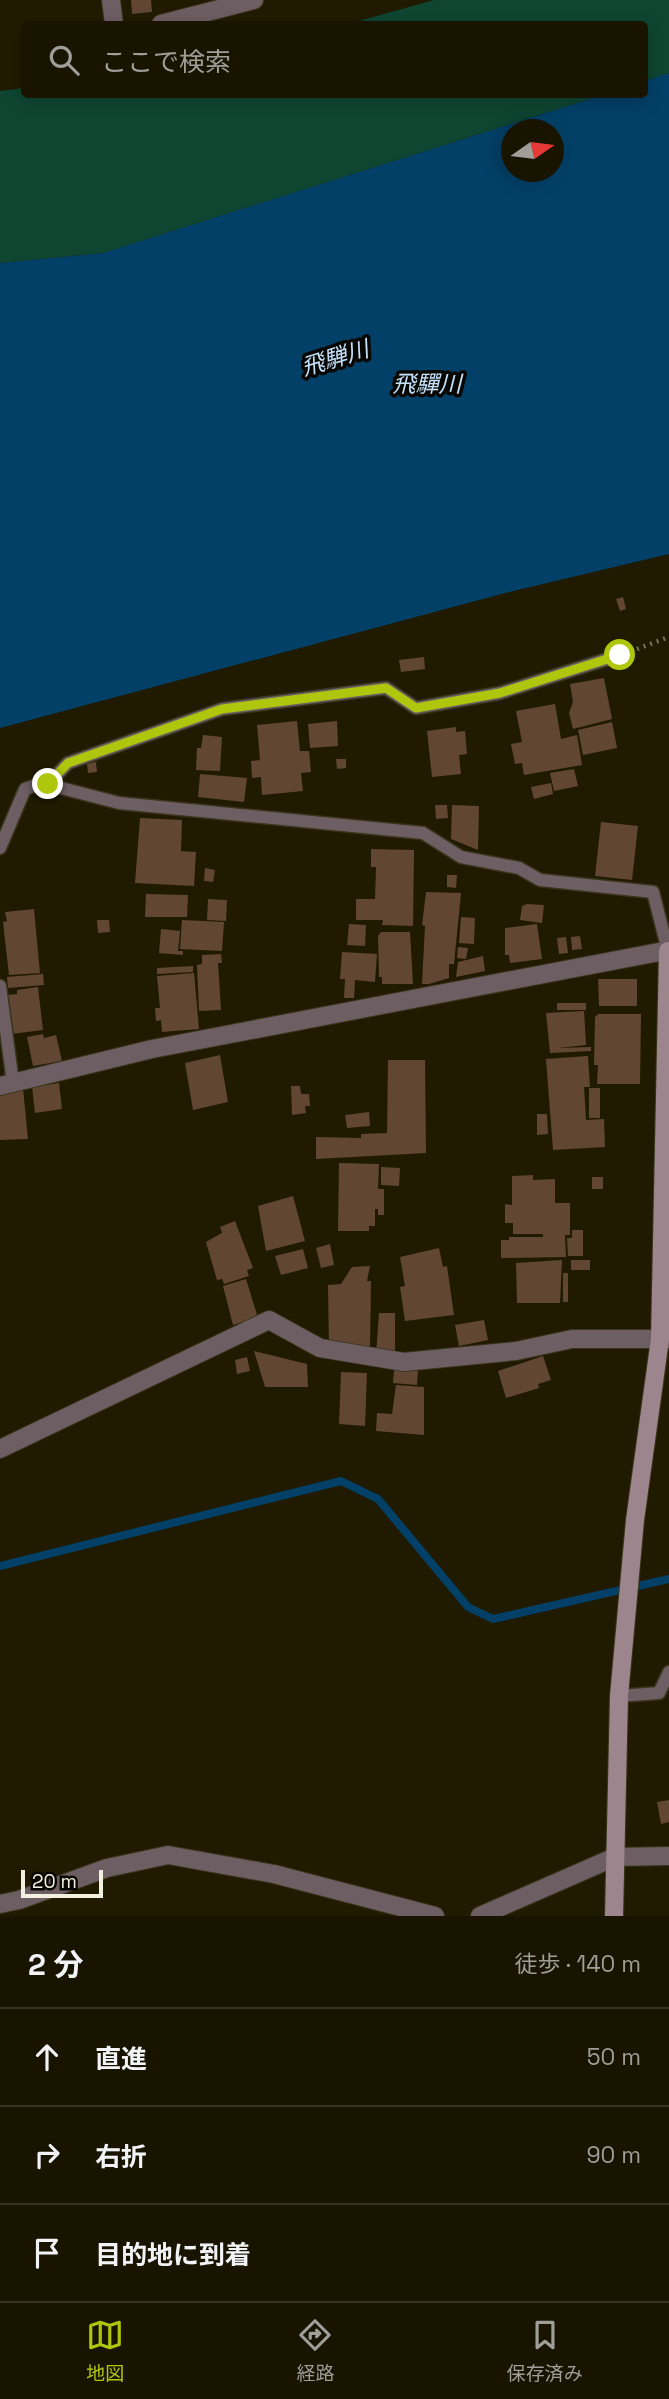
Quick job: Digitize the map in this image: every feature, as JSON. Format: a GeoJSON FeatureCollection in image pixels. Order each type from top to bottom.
{"type":"FeatureCollection","features":[{"type":"Feature","properties":{"kind":"street"},"geometry":{"type":"LineString","coordinates":[[111,0],[114,21]]}},
{"type":"Feature","properties":{"kind":"street"},"geometry":{"type":"LineString","coordinates":[[173,21],[254,0]]}},
{"type":"Feature","properties":{"kind":"street"},"geometry":{"type":"LineString","coordinates":[[7,1085],[152,1049],[668,951],[664,1339],[635,1520],[619,1696],[614,1916]]}},
{"type":"Feature","properties":{"kind":"street"},"geometry":{"type":"LineString","coordinates":[[0,1449],[269,1320],[320,1348],[404,1362],[516,1351],[572,1339],[664,1339]]}},
{"type":"Feature","properties":{"kind":"street"},"geometry":{"type":"LineString","coordinates":[[0,1904],[19,1900],[107,1868],[168,1855],[274,1874],[435,1916]]}},
{"type":"Feature","properties":{"kind":"street"},"geometry":{"type":"LineString","coordinates":[[480,1916],[615,1857],[669,1856]]}},
{"type":"Feature","properties":{"kind":"lane"},"geometry":{"type":"LineString","coordinates":[[48,784],[68,763],[222,709],[386,688],[416,708],[500,693],[620,655]]}},
{"type":"Feature","properties":{"kind":"lane"},"geometry":{"type":"LineString","coordinates":[[0,849],[25,789],[42,783],[119,803],[423,833],[461,857],[519,868],[540,880],[653,892],[668,951]]}},
{"type":"Feature","properties":{"kind":"lane"},"geometry":{"type":"LineString","coordinates":[[0,986],[7,1085]]}},
{"type":"Feature","properties":{"kind":"lane"},"geometry":{"type":"LineString","coordinates":[[619,1696],[659,1693],[669,1672]]}},
{"type":"Feature","properties":{"kind":"path"},"geometry":{"type":"LineString","coordinates":[[620,655],[669,637]]}},
{"type":"Feature","properties":{"kind":"green space"},"geometry":{"type":"Polygon","coordinates":[[[434,0],[669,0],[669,73],[648,80],[648,21],[359,21],[434,0]]]}},
{"type":"Feature","properties":{"kind":"green space"},"geometry":{"type":"Polygon","coordinates":[[[21,88],[21,98],[593,98],[526,119],[501,119],[501,127],[103,253],[0,263],[0,91],[21,88]]]}},
{"type":"Feature","properties":{"kind":"water","name":"飛驒川"},"geometry":{"type":"Polygon","coordinates":[[[669,73],[669,554],[509,592],[0,728],[0,263],[103,253],[501,127],[501,182],[564,182],[564,119],[526,119],[593,98],[648,98],[648,80],[669,73]]]}},
{"type":"Feature","properties":{"kind":"building"},"geometry":{"type":"Polygon","coordinates":[[[131,0],[151,0],[152,12],[132,14],[131,0]]]}},
{"type":"Feature","properties":{"kind":"building"},"geometry":{"type":"Polygon","coordinates":[[[623,597],[626,609],[620,611],[616,599],[623,597]]]}},
{"type":"Feature","properties":{"kind":"building"},"geometry":{"type":"Polygon","coordinates":[[[424,657],[425,669],[401,672],[399,660],[424,657]]]}},
{"type":"Feature","properties":{"kind":"building"},"geometry":{"type":"Polygon","coordinates":[[[604,678],[612,719],[573,729],[569,713],[573,702],[570,684],[604,678]]]}},
{"type":"Feature","properties":{"kind":"building"},"geometry":{"type":"Polygon","coordinates":[[[555,704],[561,739],[577,735],[582,765],[524,775],[522,763],[515,764],[511,744],[522,742],[516,711],[555,704]]]}},
{"type":"Feature","properties":{"kind":"building"},"geometry":{"type":"Polygon","coordinates":[[[297,721],[300,751],[309,751],[311,772],[301,773],[303,791],[262,795],[261,777],[252,778],[251,761],[260,760],[257,725],[297,721]]]}},
{"type":"Feature","properties":{"kind":"building"},"geometry":{"type":"Polygon","coordinates":[[[337,721],[338,746],[310,748],[308,724],[337,721]]]}},
{"type":"Feature","properties":{"kind":"building"},"geometry":{"type":"Polygon","coordinates":[[[612,722],[617,748],[583,755],[578,730],[612,722]]]}},
{"type":"Feature","properties":{"kind":"building"},"geometry":{"type":"Polygon","coordinates":[[[456,727],[456,732],[465,731],[467,754],[459,755],[461,774],[432,777],[427,731],[456,727]]]}},
{"type":"Feature","properties":{"kind":"building"},"geometry":{"type":"Polygon","coordinates":[[[203,735],[222,737],[220,771],[196,770],[197,748],[201,748],[203,735]]]}},
{"type":"Feature","properties":{"kind":"building"},"geometry":{"type":"Polygon","coordinates":[[[336,759],[346,759],[346,768],[337,769],[336,759]]]}},
{"type":"Feature","properties":{"kind":"building"},"geometry":{"type":"Polygon","coordinates":[[[96,762],[97,772],[88,773],[87,763],[96,762]]]}},
{"type":"Feature","properties":{"kind":"building"},"geometry":{"type":"Polygon","coordinates":[[[574,769],[578,786],[554,791],[550,773],[574,769]]]}},
{"type":"Feature","properties":{"kind":"building"},"geometry":{"type":"Polygon","coordinates":[[[200,774],[247,778],[244,802],[198,797],[200,774]]]}},
{"type":"Feature","properties":{"kind":"building"},"geometry":{"type":"Polygon","coordinates":[[[551,783],[553,794],[534,799],[531,787],[551,783]]]}},
{"type":"Feature","properties":{"kind":"building"},"geometry":{"type":"Polygon","coordinates":[[[435,805],[447,805],[448,818],[436,819],[435,805]]]}},
{"type":"Feature","properties":{"kind":"building"},"geometry":{"type":"Polygon","coordinates":[[[452,805],[479,806],[478,850],[451,839],[452,805]]]}},
{"type":"Feature","properties":{"kind":"building"},"geometry":{"type":"Polygon","coordinates":[[[140,818],[182,820],[181,851],[196,852],[194,886],[135,883],[140,818]]]}},
{"type":"Feature","properties":{"kind":"building"},"geometry":{"type":"Polygon","coordinates":[[[601,822],[638,826],[632,880],[595,876],[601,822]]]}},
{"type":"Feature","properties":{"kind":"building"},"geometry":{"type":"Polygon","coordinates":[[[371,849],[414,850],[413,926],[382,925],[383,920],[356,920],[356,899],[375,899],[376,867],[371,867],[371,849]]]}},
{"type":"Feature","properties":{"kind":"building"},"geometry":{"type":"Polygon","coordinates":[[[205,868],[215,870],[213,882],[204,881],[205,868]]]}},
{"type":"Feature","properties":{"kind":"building"},"geometry":{"type":"Polygon","coordinates":[[[447,875],[457,875],[456,888],[447,887],[447,875]]]}},
{"type":"Feature","properties":{"kind":"building"},"geometry":{"type":"Polygon","coordinates":[[[426,892],[461,893],[454,964],[449,964],[449,978],[422,984],[425,926],[422,925],[426,892]]]}},
{"type":"Feature","properties":{"kind":"building"},"geometry":{"type":"Polygon","coordinates":[[[146,894],[188,895],[187,917],[145,917],[146,894]]]}},
{"type":"Feature","properties":{"kind":"building"},"geometry":{"type":"Polygon","coordinates":[[[208,899],[227,900],[226,921],[207,920],[208,899]]]}},
{"type":"Feature","properties":{"kind":"building"},"geometry":{"type":"Polygon","coordinates":[[[544,905],[542,923],[520,920],[522,906],[544,905]]]}},
{"type":"Feature","properties":{"kind":"building"},"geometry":{"type":"Polygon","coordinates":[[[34,909],[40,973],[9,975],[3,922],[7,921],[5,912],[34,909]]]}},
{"type":"Feature","properties":{"kind":"building"},"geometry":{"type":"Polygon","coordinates":[[[461,917],[475,918],[474,944],[459,943],[461,917]]]}},
{"type":"Feature","properties":{"kind":"building"},"geometry":{"type":"Polygon","coordinates":[[[97,920],[109,920],[110,932],[98,933],[97,920]]]}},
{"type":"Feature","properties":{"kind":"building"},"geometry":{"type":"Polygon","coordinates":[[[182,920],[224,922],[222,951],[180,949],[182,920]]]}},
{"type":"Feature","properties":{"kind":"building"},"geometry":{"type":"Polygon","coordinates":[[[349,924],[366,925],[365,946],[347,945],[349,924]]]}},
{"type":"Feature","properties":{"kind":"building"},"geometry":{"type":"Polygon","coordinates":[[[537,924],[542,959],[510,963],[509,955],[505,955],[505,928],[537,924]]]}},
{"type":"Feature","properties":{"kind":"building"},"geometry":{"type":"Polygon","coordinates":[[[161,929],[180,931],[178,951],[183,951],[183,955],[159,953],[161,929]]]}},
{"type":"Feature","properties":{"kind":"building"},"geometry":{"type":"Polygon","coordinates":[[[381,932],[410,932],[413,984],[382,984],[382,977],[379,977],[378,936],[381,932]]]}},
{"type":"Feature","properties":{"kind":"building"},"geometry":{"type":"Polygon","coordinates":[[[580,936],[582,949],[572,950],[571,937],[580,936]]]}},
{"type":"Feature","properties":{"kind":"building"},"geometry":{"type":"Polygon","coordinates":[[[566,937],[568,953],[559,954],[557,938],[566,937]]]}},
{"type":"Feature","properties":{"kind":"building"},"geometry":{"type":"Polygon","coordinates":[[[458,947],[468,948],[466,959],[457,958],[458,947]]]}},
{"type":"Feature","properties":{"kind":"building"},"geometry":{"type":"Polygon","coordinates":[[[342,952],[377,954],[375,982],[355,980],[354,998],[344,998],[345,979],[340,979],[342,952]]]}},
{"type":"Feature","properties":{"kind":"building"},"geometry":{"type":"Polygon","coordinates":[[[221,954],[222,963],[218,963],[221,1010],[199,1011],[197,965],[202,964],[202,955],[221,954]]]}},
{"type":"Feature","properties":{"kind":"building"},"geometry":{"type":"Polygon","coordinates":[[[483,956],[485,971],[456,977],[458,962],[483,956]]]}},
{"type":"Feature","properties":{"kind":"building"},"geometry":{"type":"Polygon","coordinates":[[[193,966],[193,972],[157,974],[157,968],[193,966]]]}},
{"type":"Feature","properties":{"kind":"building"},"geometry":{"type":"Polygon","coordinates":[[[194,973],[199,1029],[162,1032],[161,1020],[156,1021],[155,1008],[160,1008],[157,976],[194,973]]]}},
{"type":"Feature","properties":{"kind":"building"},"geometry":{"type":"Polygon","coordinates":[[[43,974],[44,985],[8,988],[7,977],[43,974]]]}},
{"type":"Feature","properties":{"kind":"building"},"geometry":{"type":"Polygon","coordinates":[[[598,979],[637,979],[637,1006],[599,1006],[598,979]]]}},
{"type":"Feature","properties":{"kind":"building"},"geometry":{"type":"Polygon","coordinates":[[[38,987],[43,1030],[11,1034],[7,995],[17,994],[17,990],[38,987]]]}},
{"type":"Feature","properties":{"kind":"building"},"geometry":{"type":"Polygon","coordinates":[[[557,1003],[586,1003],[586,1010],[557,1010],[557,1003]]]}},
{"type":"Feature","properties":{"kind":"building"},"geometry":{"type":"Polygon","coordinates":[[[584,1011],[586,1045],[558,1048],[591,1047],[591,1051],[550,1053],[546,1013],[584,1011]]]}},
{"type":"Feature","properties":{"kind":"building"},"geometry":{"type":"Polygon","coordinates":[[[598,1014],[641,1014],[640,1084],[597,1084],[598,1065],[594,1065],[595,1017],[598,1014]]]}},
{"type":"Feature","properties":{"kind":"building"},"geometry":{"type":"Polygon","coordinates":[[[43,1034],[44,1038],[56,1035],[62,1061],[33,1066],[27,1037],[43,1034]]]}},
{"type":"Feature","properties":{"kind":"building"},"geometry":{"type":"Polygon","coordinates":[[[220,1055],[228,1102],[193,1110],[185,1063],[220,1055]]]}},
{"type":"Feature","properties":{"kind":"building"},"geometry":{"type":"Polygon","coordinates":[[[588,1056],[590,1087],[584,1087],[586,1120],[604,1119],[605,1147],[553,1150],[546,1059],[588,1056]]]}},
{"type":"Feature","properties":{"kind":"building"},"geometry":{"type":"Polygon","coordinates":[[[388,1060],[425,1060],[426,1153],[316,1159],[316,1137],[361,1138],[361,1134],[387,1133],[388,1060]]]}},
{"type":"Feature","properties":{"kind":"building"},"geometry":{"type":"Polygon","coordinates":[[[59,1083],[62,1109],[35,1113],[32,1087],[59,1083]]]}},
{"type":"Feature","properties":{"kind":"building"},"geometry":{"type":"Polygon","coordinates":[[[291,1086],[300,1086],[301,1094],[309,1094],[310,1106],[305,1106],[306,1113],[292,1115],[291,1086]]]}},
{"type":"Feature","properties":{"kind":"building"},"geometry":{"type":"Polygon","coordinates":[[[23,1088],[28,1139],[0,1140],[0,1091],[23,1088]]]}},
{"type":"Feature","properties":{"kind":"building"},"geometry":{"type":"Polygon","coordinates":[[[589,1088],[600,1088],[600,1118],[589,1118],[589,1088]]]}},
{"type":"Feature","properties":{"kind":"building"},"geometry":{"type":"Polygon","coordinates":[[[369,1112],[370,1126],[347,1128],[345,1115],[369,1112]]]}},
{"type":"Feature","properties":{"kind":"building"},"geometry":{"type":"Polygon","coordinates":[[[537,1114],[547,1114],[548,1134],[537,1135],[537,1114]]]}},
{"type":"Feature","properties":{"kind":"building"},"geometry":{"type":"Polygon","coordinates":[[[339,1163],[379,1164],[378,1189],[384,1189],[384,1215],[378,1215],[378,1209],[375,1209],[375,1226],[369,1226],[369,1231],[338,1231],[339,1163]]]}},
{"type":"Feature","properties":{"kind":"building"},"geometry":{"type":"Polygon","coordinates":[[[381,1167],[400,1168],[399,1186],[381,1185],[381,1167]]]}},
{"type":"Feature","properties":{"kind":"building"},"geometry":{"type":"Polygon","coordinates":[[[533,1175],[533,1180],[555,1179],[555,1203],[570,1203],[570,1235],[565,1235],[566,1257],[501,1258],[501,1240],[509,1240],[509,1237],[543,1237],[543,1234],[513,1234],[513,1223],[505,1223],[505,1204],[512,1205],[512,1176],[533,1175]]]}},
{"type":"Feature","properties":{"kind":"building"},"geometry":{"type":"Polygon","coordinates":[[[592,1177],[603,1177],[603,1189],[592,1189],[592,1177]]]}},
{"type":"Feature","properties":{"kind":"building"},"geometry":{"type":"Polygon","coordinates":[[[293,1196],[305,1241],[266,1251],[258,1206],[293,1196]]]}},
{"type":"Feature","properties":{"kind":"building"},"geometry":{"type":"Polygon","coordinates":[[[235,1221],[253,1268],[247,1270],[249,1276],[224,1284],[222,1279],[217,1280],[206,1242],[222,1233],[220,1227],[235,1221]]]}},
{"type":"Feature","properties":{"kind":"building"},"geometry":{"type":"Polygon","coordinates":[[[572,1230],[583,1230],[583,1256],[568,1256],[567,1238],[572,1238],[572,1230]]]}},
{"type":"Feature","properties":{"kind":"building"},"geometry":{"type":"Polygon","coordinates":[[[330,1244],[334,1265],[321,1268],[316,1248],[330,1244]]]}},
{"type":"Feature","properties":{"kind":"building"},"geometry":{"type":"Polygon","coordinates":[[[439,1248],[443,1267],[447,1266],[454,1315],[405,1321],[400,1287],[405,1286],[400,1257],[439,1248]]]}},
{"type":"Feature","properties":{"kind":"building"},"geometry":{"type":"Polygon","coordinates":[[[303,1249],[308,1268],[281,1275],[275,1256],[303,1249]]]}},
{"type":"Feature","properties":{"kind":"building"},"geometry":{"type":"Polygon","coordinates":[[[562,1260],[560,1303],[517,1303],[516,1263],[562,1260]]]}},
{"type":"Feature","properties":{"kind":"building"},"geometry":{"type":"Polygon","coordinates":[[[571,1260],[590,1260],[590,1270],[571,1270],[571,1260]]]}},
{"type":"Feature","properties":{"kind":"building"},"geometry":{"type":"Polygon","coordinates":[[[370,1266],[367,1281],[371,1281],[370,1349],[329,1349],[328,1285],[341,1284],[352,1267],[370,1266]]]}},
{"type":"Feature","properties":{"kind":"building"},"geometry":{"type":"Polygon","coordinates":[[[563,1273],[568,1273],[568,1302],[563,1302],[563,1273]]]}},
{"type":"Feature","properties":{"kind":"building"},"geometry":{"type":"Polygon","coordinates":[[[246,1279],[258,1318],[233,1325],[223,1286],[246,1279]]]}},
{"type":"Feature","properties":{"kind":"building"},"geometry":{"type":"Polygon","coordinates":[[[379,1313],[395,1313],[395,1355],[376,1355],[379,1313]]]}},
{"type":"Feature","properties":{"kind":"building"},"geometry":{"type":"Polygon","coordinates":[[[484,1320],[488,1340],[459,1346],[455,1325],[484,1320]]]}},
{"type":"Feature","properties":{"kind":"building"},"geometry":{"type":"Polygon","coordinates":[[[254,1351],[307,1364],[308,1387],[265,1387],[254,1351]]]}},
{"type":"Feature","properties":{"kind":"building"},"geometry":{"type":"Polygon","coordinates":[[[543,1356],[551,1380],[538,1384],[539,1388],[506,1398],[498,1371],[543,1356]]]}},
{"type":"Feature","properties":{"kind":"building"},"geometry":{"type":"Polygon","coordinates":[[[247,1357],[250,1371],[237,1374],[235,1360],[247,1357]]]}},
{"type":"Feature","properties":{"kind":"building"},"geometry":{"type":"Polygon","coordinates":[[[394,1370],[418,1371],[417,1385],[393,1383],[394,1370]]]}},
{"type":"Feature","properties":{"kind":"building"},"geometry":{"type":"Polygon","coordinates":[[[341,1372],[367,1373],[365,1426],[339,1424],[341,1372]]]}},
{"type":"Feature","properties":{"kind":"building"},"geometry":{"type":"Polygon","coordinates":[[[396,1385],[424,1387],[424,1435],[376,1431],[377,1413],[392,1414],[396,1385]]]}},
{"type":"Feature","properties":{"kind":"building"},"geometry":{"type":"Polygon","coordinates":[[[669,1800],[669,1822],[661,1824],[657,1802],[669,1800]]]}},
{"type":"Feature","properties":{"kind":"waterway"},"geometry":{"type":"LineString","coordinates":[[0,1566],[341,1481],[378,1499],[468,1607],[493,1619],[669,1579]]}},
{"type":"Feature","properties":{"kind":"route"},"geometry":{"type":"LineString","coordinates":[[48,784],[68,763],[222,709],[386,688],[416,708],[500,693],[620,655]]}},
{"type":"Feature","properties":{"kind":"water label","name":"飛騨川"},"geometry":{"type":"Point","coordinates":[335,358]}}]}
